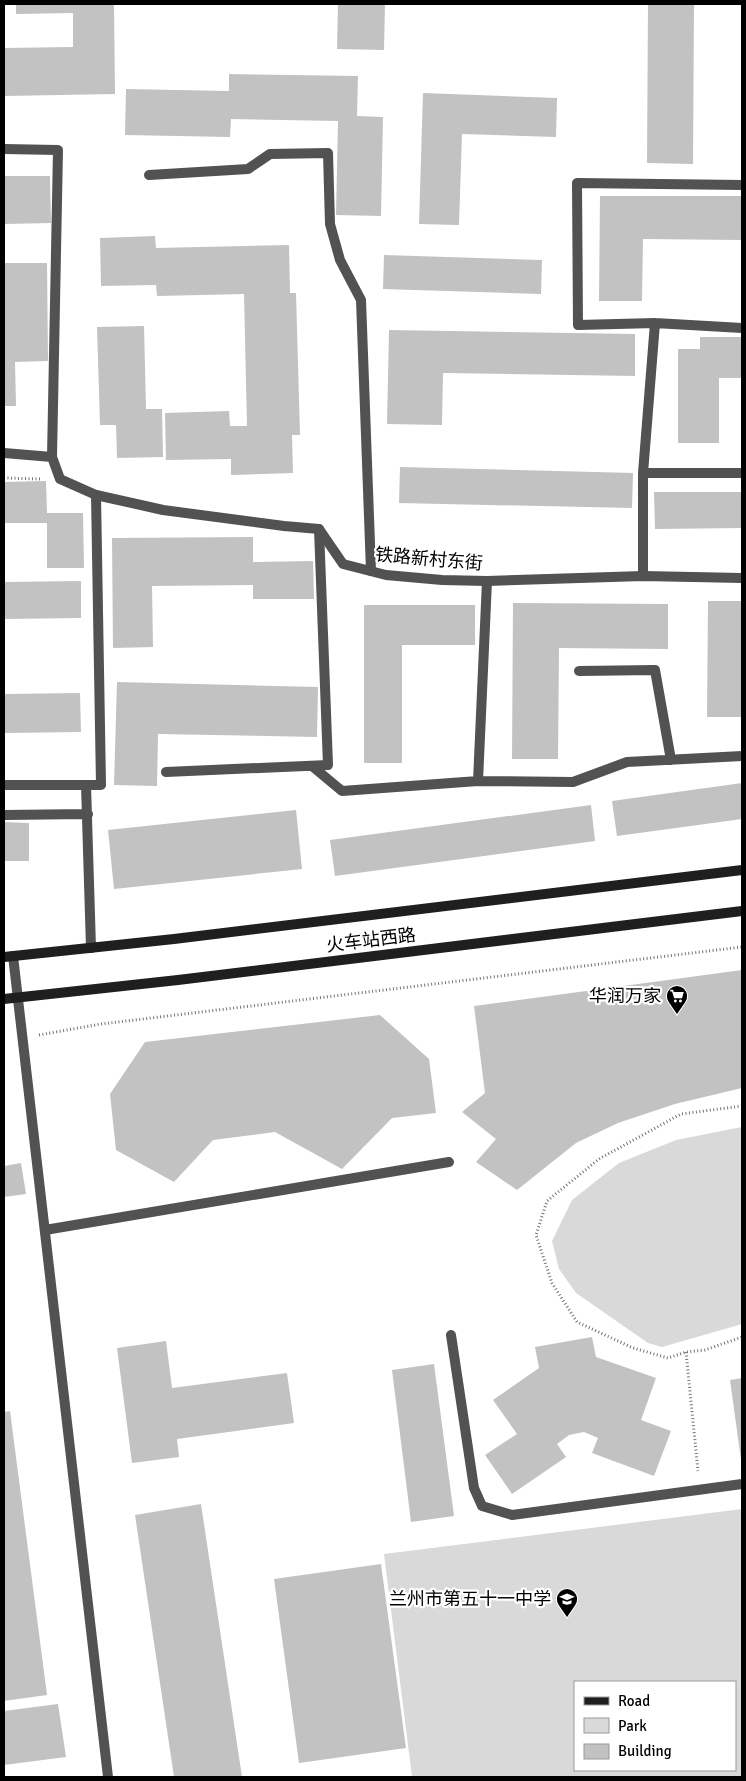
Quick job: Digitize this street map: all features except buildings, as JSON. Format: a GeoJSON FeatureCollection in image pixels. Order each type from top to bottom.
{"type":"FeatureCollection","features":[{"type":"Feature","properties":{"kind":"main road","name":"火车站西路"},"geometry":{"type":"LineString","coordinates":[[8,956],[184,938],[742,870]]}},
{"type":"Feature","properties":{"kind":"main road","name":"火车站西路"},"geometry":{"type":"LineString","coordinates":[[4,999],[742,911]]}},
{"type":"Feature","properties":{"kind":"street"},"geometry":{"type":"LineString","coordinates":[[4,149],[58,150],[52,457],[60,480],[96,495],[163,510],[319,529],[328,765],[166,772]]}},
{"type":"Feature","properties":{"kind":"street"},"geometry":{"type":"LineString","coordinates":[[148,175],[248,168],[270,154],[328,153],[330,224],[340,260],[361,300],[371,571]]}},
{"type":"Feature","properties":{"kind":"street"},"geometry":{"type":"LineString","coordinates":[[742,185],[577,183],[578,325],[656,323],[742,328]]}},
{"type":"Feature","properties":{"kind":"street"},"geometry":{"type":"LineString","coordinates":[[643,576],[643,473],[656,323]]}},
{"type":"Feature","properties":{"kind":"street"},"geometry":{"type":"LineString","coordinates":[[4,453],[52,457]]}},
{"type":"Feature","properties":{"kind":"street"},"geometry":{"type":"LineString","coordinates":[[643,473],[742,473]]}},
{"type":"Feature","properties":{"kind":"street"},"geometry":{"type":"LineString","coordinates":[[4,785],[101,785],[96,495]]}},
{"type":"Feature","properties":{"kind":"street","name":"铁路新村东街"},"geometry":{"type":"LineString","coordinates":[[319,529],[342,564],[386,575],[442,580],[643,576],[742,578]]}},
{"type":"Feature","properties":{"kind":"street"},"geometry":{"type":"LineString","coordinates":[[478,781],[487,580]]}},
{"type":"Feature","properties":{"kind":"street"},"geometry":{"type":"LineString","coordinates":[[579,671],[655,670],[672,760]]}},
{"type":"Feature","properties":{"kind":"street"},"geometry":{"type":"LineString","coordinates":[[312,766],[342,791],[478,781],[573,782],[627,762],[742,756]]}},
{"type":"Feature","properties":{"kind":"street"},"geometry":{"type":"LineString","coordinates":[[86,785],[92,948]]}},
{"type":"Feature","properties":{"kind":"street"},"geometry":{"type":"LineString","coordinates":[[4,815],[88,814]]}},
{"type":"Feature","properties":{"kind":"street"},"geometry":{"type":"LineString","coordinates":[[8,956],[19,998],[108,1777]]}},
{"type":"Feature","properties":{"kind":"street"},"geometry":{"type":"LineString","coordinates":[[46,1230],[449,1162]]}},
{"type":"Feature","properties":{"kind":"street"},"geometry":{"type":"LineString","coordinates":[[451,1335],[474,1488],[482,1506],[512,1515],[742,1484]]}},
{"type":"Feature","properties":{"kind":"path"},"geometry":{"type":"LineString","coordinates":[[4,478],[60,480]]}},
{"type":"Feature","properties":{"kind":"path"},"geometry":{"type":"LineString","coordinates":[[23,1038],[101,1024],[742,948]]}},
{"type":"Feature","properties":{"kind":"path"},"geometry":{"type":"LineString","coordinates":[[742,1106],[681,1114],[599,1160],[547,1201],[536,1235],[552,1283],[577,1322],[633,1348],[668,1358],[686,1352],[705,1350],[742,1337]]}},
{"type":"Feature","properties":{"kind":"path"},"geometry":{"type":"LineString","coordinates":[[686,1352],[700,1490]]}},
{"type":"Feature","properties":{"kind":"green space"},"geometry":{"type":"Polygon","coordinates":[[[742,1127],[742,1324],[662,1347],[648,1343],[576,1293],[559,1269],[552,1241],[572,1200],[619,1163],[676,1140],[742,1127]]]}},
{"type":"Feature","properties":{"kind":"green space","name":"兰州市第五十一中学"},"geometry":{"type":"Polygon","coordinates":[[[742,1509],[742,1777],[412,1777],[384,1554],[742,1509]]]}},
{"type":"Feature","properties":{"kind":"place","name":"华润万家"},"geometry":{"type":"Point","coordinates":[677,1015]}},
{"type":"Feature","properties":{"kind":"place","name":"兰州市第五十一中学"},"geometry":{"type":"Point","coordinates":[567,1618]}}]}
